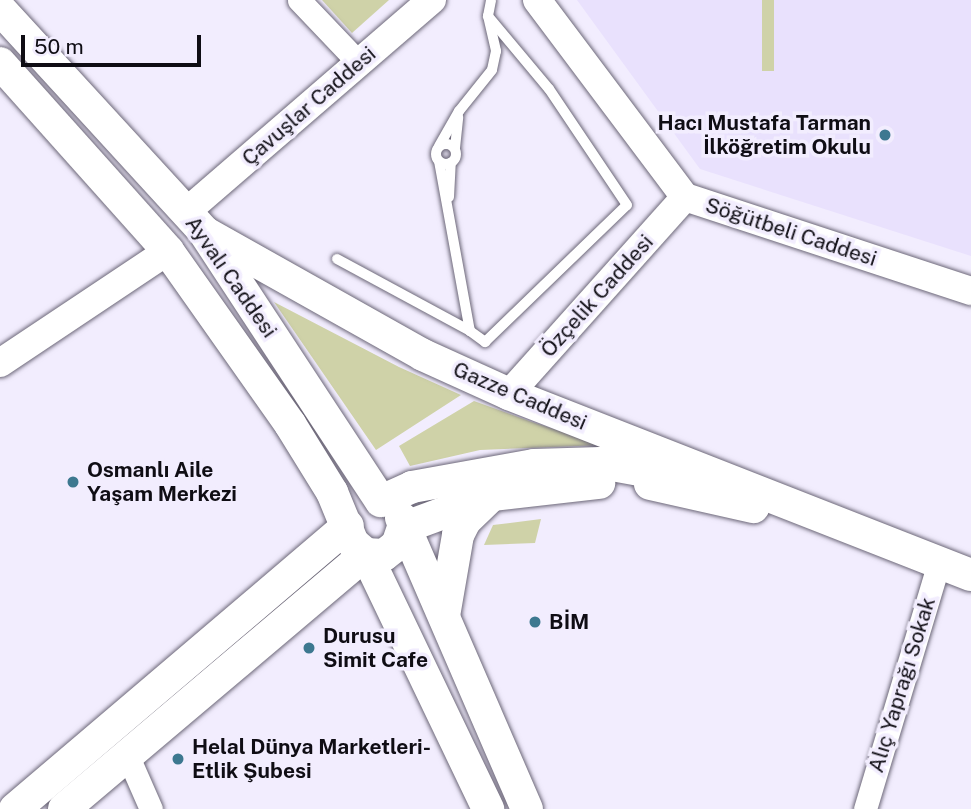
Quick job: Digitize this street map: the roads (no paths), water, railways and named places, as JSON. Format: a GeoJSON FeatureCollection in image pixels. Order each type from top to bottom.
{"type":"FeatureCollection","features":[{"type":"Feature","properties":{"kind":"main road","name":"Ayvalı Caddesi"},"geometry":{"type":"LineString","coordinates":[[0,9],[195,222],[381,501],[397,511],[527,809]]}},
{"type":"Feature","properties":{"kind":"main road","name":"Ayvalı Caddesi"},"geometry":{"type":"LineString","coordinates":[[0,62],[168,251],[290,424],[348,526],[353,543],[366,554],[488,809]]}},
{"type":"Feature","properties":{"kind":"main road","name":"Gazze Caddesi"},"geometry":{"type":"LineString","coordinates":[[195,222],[424,355],[509,394],[971,575]]}},
{"type":"Feature","properties":{"kind":"main road","name":"Gazze Caddesi"},"geometry":{"type":"LineString","coordinates":[[381,501],[412,487],[477,472],[601,463],[712,485],[850,528]]}},
{"type":"Feature","properties":{"kind":"main road","name":"Gazze Caddesi"},"geometry":{"type":"LineString","coordinates":[[403,528],[492,495],[605,482],[654,485],[850,528]]}},
{"type":"Feature","properties":{"kind":"main road"},"geometry":{"type":"LineString","coordinates":[[444,621],[458,535],[464,521],[492,495]]}},
{"type":"Feature","properties":{"kind":"main road"},"geometry":{"type":"LineString","coordinates":[[15,809],[348,526],[355,510],[381,501]]}},
{"type":"Feature","properties":{"kind":"main road"},"geometry":{"type":"LineString","coordinates":[[64,809],[126,752],[366,554],[391,551],[403,528]]}},
{"type":"Feature","properties":{"kind":"street"},"geometry":{"type":"LineString","coordinates":[[299,0],[359,63]]}},
{"type":"Feature","properties":{"kind":"street","name":"Çavuşlar Caddesi"},"geometry":{"type":"LineString","coordinates":[[195,222],[359,63],[432,0]]}},
{"type":"Feature","properties":{"kind":"street","name":"Söğütbeli Caddesi"},"geometry":{"type":"LineString","coordinates":[[537,0],[685,198],[971,291]]}},
{"type":"Feature","properties":{"kind":"street","name":"Özçelik Caddesi"},"geometry":{"type":"LineString","coordinates":[[509,394],[685,198]]}},
{"type":"Feature","properties":{"kind":"street"},"geometry":{"type":"LineString","coordinates":[[0,363],[168,251]]}},
{"type":"Feature","properties":{"kind":"street","name":"Alıç Yaprağı Sokak"},"geometry":{"type":"LineString","coordinates":[[865,809],[939,562]]}},
{"type":"Feature","properties":{"kind":"street"},"geometry":{"type":"LineString","coordinates":[[126,752],[151,809]]}},
{"type":"Feature","properties":{"kind":"lane"},"geometry":{"type":"LineString","coordinates":[[470,331],[439,161],[439,146],[459,111],[492,71],[496,51],[488,16],[491,0]]}},
{"type":"Feature","properties":{"kind":"lane"},"geometry":{"type":"LineString","coordinates":[[337,259],[470,331],[485,342],[627,205],[549,89],[488,16]]}},
{"type":"Feature","properties":{"kind":"lane"},"geometry":{"type":"LineString","coordinates":[[448,214],[451,163],[459,111]]}},
{"type":"Feature","properties":{"kind":"lane"},"geometry":{"type":"LineString","coordinates":[[439,146],[449,144],[455,148]]}},
{"type":"Feature","properties":{"kind":"lane"},"geometry":{"type":"LineString","coordinates":[[439,161],[451,163]]}},
{"type":"Feature","properties":{"kind":"place","name":"Hacı Mustafa Tarman İlköğretim Okulu"},"geometry":{"type":"Point","coordinates":[885,135]}},
{"type":"Feature","properties":{"kind":"place","name":"Osmanlı Aile Yaşam Merkezi"},"geometry":{"type":"Point","coordinates":[73,482]}},
{"type":"Feature","properties":{"kind":"place","name":"BİM"},"geometry":{"type":"Point","coordinates":[535,622]}},
{"type":"Feature","properties":{"kind":"place","name":"Durusu Simit Cafe"},"geometry":{"type":"Point","coordinates":[309,648]}},
{"type":"Feature","properties":{"kind":"place","name":"Helal Dünya Marketleri- Etlik Şubesi"},"geometry":{"type":"Point","coordinates":[178,759]}}]}
